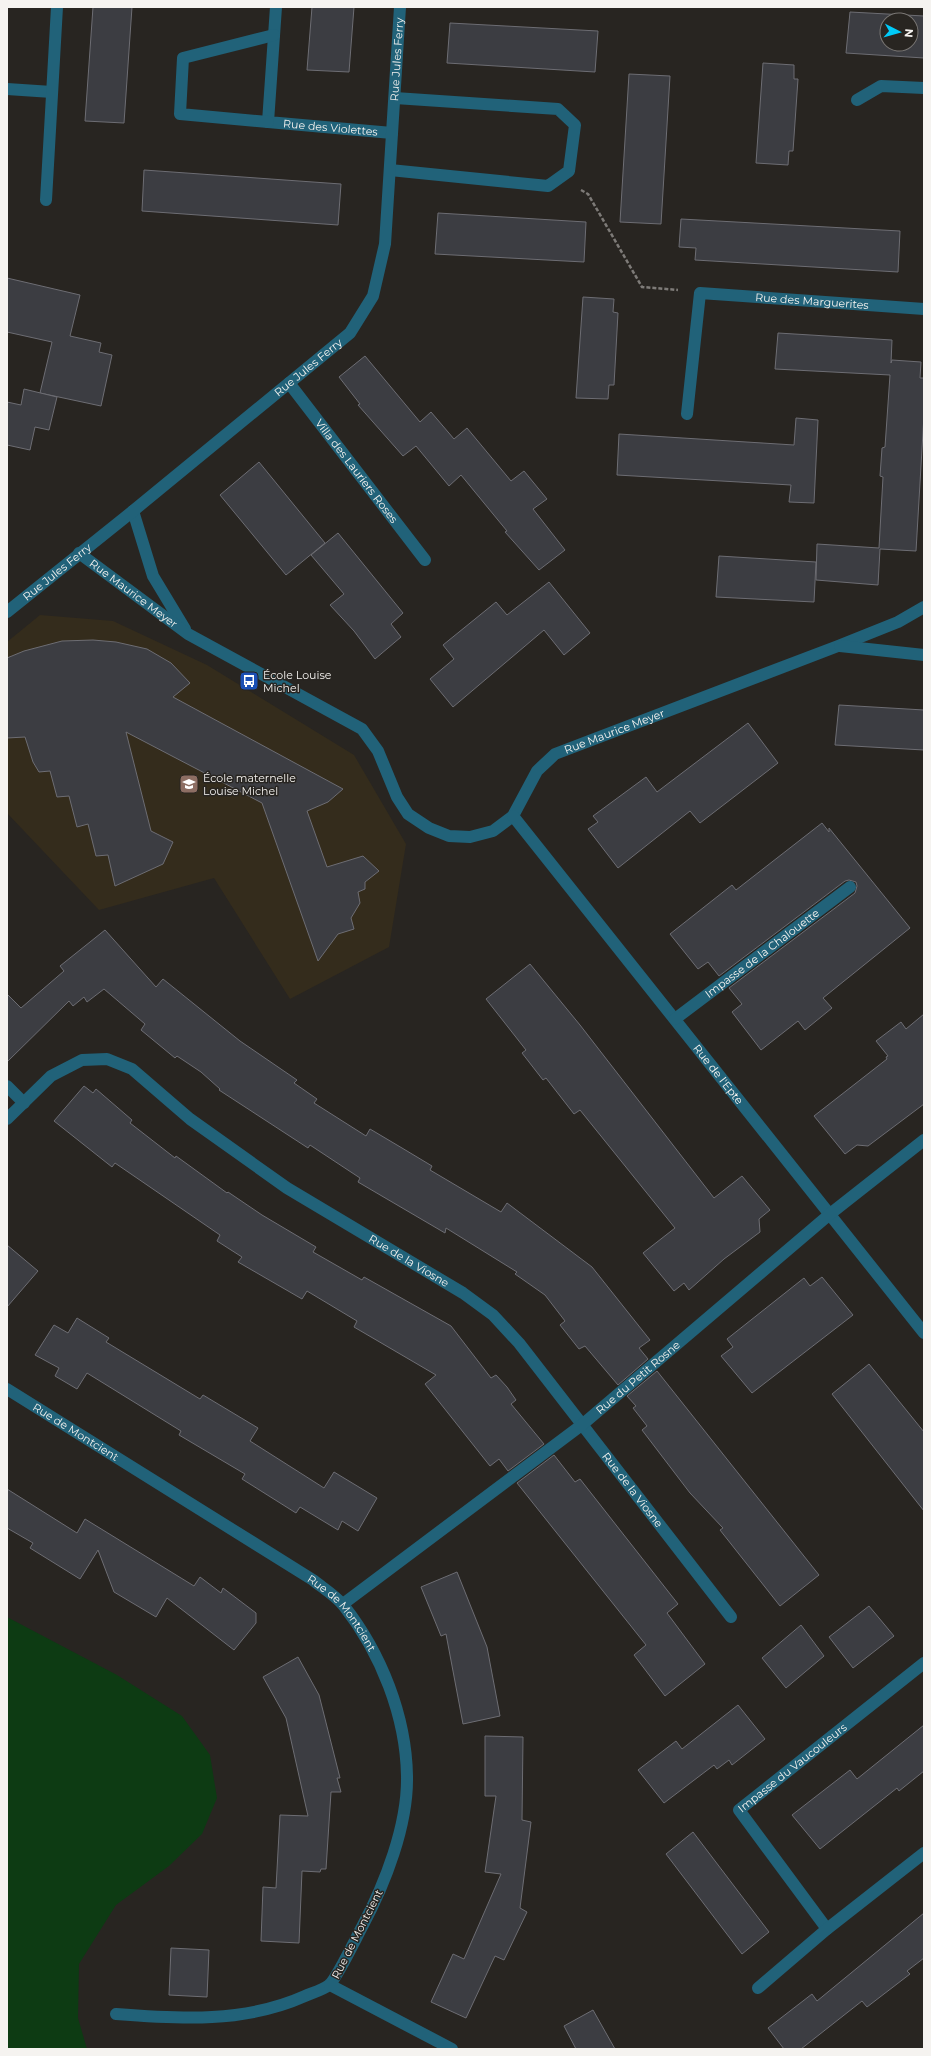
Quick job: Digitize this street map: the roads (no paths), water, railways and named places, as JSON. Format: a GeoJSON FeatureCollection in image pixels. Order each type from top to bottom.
{"type":"FeatureCollection","features":[{"type":"Feature","properties":{"kind":"street"},"geometry":{"type":"LineString","coordinates":[[46,200],[57,7]]}},
{"type":"Feature","properties":{"kind":"street","name":"Rue des Violettes"},"geometry":{"type":"LineString","coordinates":[[268,122],[276,7]]}},
{"type":"Feature","properties":{"kind":"street","name":"Rue Jules Ferry"},"geometry":{"type":"LineString","coordinates":[[7,612],[79,553],[133,512],[350,333],[373,296],[384,244],[400,7]]}},
{"type":"Feature","properties":{"kind":"street","name":"Rue des Violettes"},"geometry":{"type":"LineString","coordinates":[[274,34],[183,58],[180,114],[392,133]]}},
{"type":"Feature","properties":{"kind":"street"},"geometry":{"type":"LineString","coordinates":[[857,100],[881,86],[924,88]]}},
{"type":"Feature","properties":{"kind":"street"},"geometry":{"type":"LineString","coordinates":[[7,89],[52,92]]}},
{"type":"Feature","properties":{"kind":"street"},"geometry":{"type":"LineString","coordinates":[[390,170],[548,186],[569,171],[574,125],[558,109],[394,98]]}},
{"type":"Feature","properties":{"kind":"street","name":"Rue des Marguerites"},"geometry":{"type":"LineString","coordinates":[[687,414],[700,293],[924,309]]}},
{"type":"Feature","properties":{"kind":"street","name":"Villa des Lauriers Roses"},"geometry":{"type":"LineString","coordinates":[[289,383],[425,560]]}},
{"type":"Feature","properties":{"kind":"street","name":"Rue Maurice Meyer"},"geometry":{"type":"LineString","coordinates":[[133,512],[153,576],[188,634]]}},
{"type":"Feature","properties":{"kind":"street","name":"Rue Maurice Meyer"},"geometry":{"type":"LineString","coordinates":[[79,553],[188,634],[362,729],[378,751],[397,797],[408,814],[429,828],[449,836],[470,837],[493,832],[513,816],[537,771],[555,754],[838,646],[898,622],[924,607]]}},
{"type":"Feature","properties":{"kind":"street","name":"Rue Maurice Meyer"},"geometry":{"type":"LineString","coordinates":[[838,646],[924,655]]}},
{"type":"Feature","properties":{"kind":"street","name":"Rue de l'Epte"},"geometry":{"type":"LineString","coordinates":[[513,816],[924,1333]]}},
{"type":"Feature","properties":{"kind":"street","name":"Impasse de la Chalouette"},"geometry":{"type":"LineString","coordinates":[[675,1019],[850,887]]}},
{"type":"Feature","properties":{"kind":"street","name":"Rue de la Viosne"},"geometry":{"type":"LineString","coordinates":[[7,1119],[51,1076],[82,1060],[107,1059],[132,1069],[190,1119],[287,1188],[463,1294],[493,1315],[519,1342],[731,1617]]}},
{"type":"Feature","properties":{"kind":"street"},"geometry":{"type":"LineString","coordinates":[[7,1086],[24,1103]]}},
{"type":"Feature","properties":{"kind":"street","name":"Rue du Petit Rosne"},"geometry":{"type":"LineString","coordinates":[[343,1604],[583,1424],[830,1214],[924,1140]]}},
{"type":"Feature","properties":{"kind":"street","name":"Rue de Montcient"},"geometry":{"type":"LineString","coordinates":[[7,1389],[313,1580],[343,1604],[388,1680],[402,1730],[407,1777],[401,1823],[390,1862],[375,1902],[330,1985],[290,2003],[250,2013],[216,2017],[169,2018],[116,2014]]}},
{"type":"Feature","properties":{"kind":"street","name":"Impasse du Vaucouleurs"},"geometry":{"type":"LineString","coordinates":[[827,1929],[738,1810],[924,1663]]}},
{"type":"Feature","properties":{"kind":"street"},"geometry":{"type":"LineString","coordinates":[[758,1988],[827,1929],[924,1853]]}},
{"type":"Feature","properties":{"kind":"street","name":"Rue de Montcient"},"geometry":{"type":"LineString","coordinates":[[330,1985],[452,2049]]}},
{"type":"Feature","properties":{"kind":"place","name":"École Louise Michel"},"geometry":{"type":"Point","coordinates":[249,681]}},
{"type":"Feature","properties":{"kind":"place","name":"École maternelle Louise Michel"},"geometry":{"type":"Point","coordinates":[189,784]}}]}
